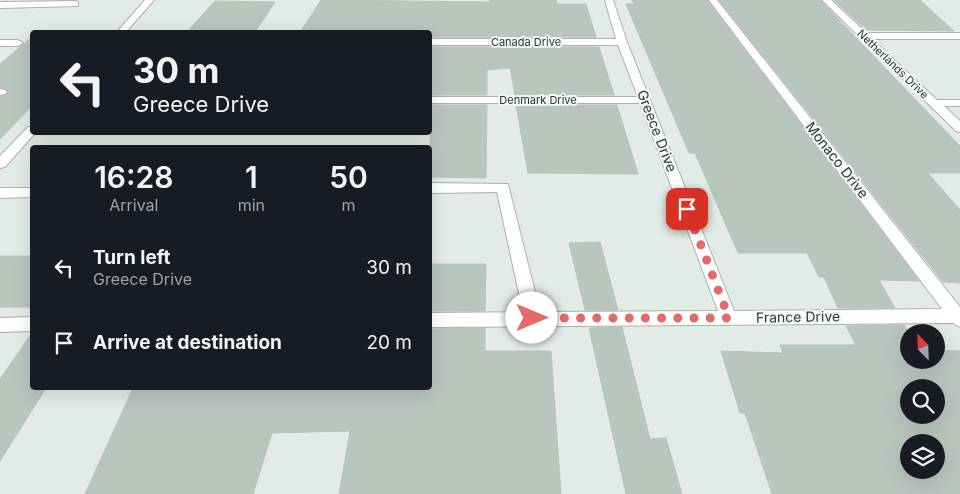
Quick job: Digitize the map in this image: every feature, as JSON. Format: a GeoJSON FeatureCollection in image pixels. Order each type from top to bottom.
{"type":"FeatureCollection","features":[{"type":"Feature","properties":{"kind":"street"},"geometry":{"type":"LineString","coordinates":[[123,30],[150,0]]}},
{"type":"Feature","properties":{"kind":"street","name":"Greece Drive"},"geometry":{"type":"LineString","coordinates":[[609,0],[622,42],[729,318]]}},
{"type":"Feature","properties":{"kind":"street","name":"Monaco Drive"},"geometry":{"type":"LineString","coordinates":[[713,0],[958,318]]}},
{"type":"Feature","properties":{"kind":"street","name":"Netherlands Drive"},"geometry":{"type":"LineString","coordinates":[[826,0],[960,128]]}},
{"type":"Feature","properties":{"kind":"street"},"geometry":{"type":"LineString","coordinates":[[0,5],[75,4]]}},
{"type":"Feature","properties":{"kind":"street"},"geometry":{"type":"LineString","coordinates":[[863,36],[960,36]]}},
{"type":"Feature","properties":{"kind":"street","name":"Canada Drive"},"geometry":{"type":"LineString","coordinates":[[432,42],[622,42]]}},
{"type":"Feature","properties":{"kind":"street"},"geometry":{"type":"LineString","coordinates":[[0,43],[18,43]]}},
{"type":"Feature","properties":{"kind":"street","name":"Denmark Drive"},"geometry":{"type":"LineString","coordinates":[[432,100],[645,100]]}},
{"type":"Feature","properties":{"kind":"street"},"geometry":{"type":"LineString","coordinates":[[933,103],[960,103]]}},
{"type":"Feature","properties":{"kind":"street"},"geometry":{"type":"LineString","coordinates":[[0,164],[30,132]]}},
{"type":"Feature","properties":{"kind":"street"},"geometry":{"type":"LineString","coordinates":[[432,188],[503,187],[532,318]]}},
{"type":"Feature","properties":{"kind":"street"},"geometry":{"type":"LineString","coordinates":[[0,193],[30,193]]}},
{"type":"Feature","properties":{"kind":"street","name":"France Drive"},"geometry":{"type":"LineString","coordinates":[[432,320],[532,318],[958,318]]}},
{"type":"Feature","properties":{"kind":"street"},"geometry":{"type":"LineString","coordinates":[[0,325],[30,324]]}},
{"type":"Feature","properties":{"kind":"building"},"geometry":{"type":"Polygon","coordinates":[[[321,0],[490,2],[490,0],[556,0],[557,4],[586,4],[596,37],[432,37],[432,30],[302,30],[321,0]]]}},
{"type":"Feature","properties":{"kind":"building"},"geometry":{"type":"Polygon","coordinates":[[[632,0],[707,0],[919,281],[879,280],[895,308],[838,308],[824,277],[819,277],[807,253],[738,253],[695,153],[689,153],[626,4],[634,4],[632,0]]]}},
{"type":"Feature","properties":{"kind":"building"},"geometry":{"type":"Polygon","coordinates":[[[719,0],[820,0],[960,146],[960,173],[928,173],[960,210],[960,283],[943,282],[719,0]]]}},
{"type":"Feature","properties":{"kind":"building"},"geometry":{"type":"Polygon","coordinates":[[[834,0],[920,0],[954,31],[866,30],[834,0]]]}},
{"type":"Feature","properties":{"kind":"building"},"geometry":{"type":"Polygon","coordinates":[[[215,1],[275,2],[256,30],[189,30],[215,1]]]}},
{"type":"Feature","properties":{"kind":"building"},"geometry":{"type":"Polygon","coordinates":[[[30,39],[30,108],[0,139],[0,97],[9,92],[0,87],[0,64],[30,39]]]}},
{"type":"Feature","properties":{"kind":"building"},"geometry":{"type":"Polygon","coordinates":[[[432,47],[599,47],[614,95],[515,95],[510,68],[487,70],[487,95],[432,95],[432,47]]]}},
{"type":"Feature","properties":{"kind":"building"},"geometry":{"type":"Polygon","coordinates":[[[432,105],[487,105],[486,178],[432,177],[432,145],[430,145],[432,105]]]}},
{"type":"Feature","properties":{"kind":"building"},"geometry":{"type":"Polygon","coordinates":[[[516,105],[617,105],[638,174],[528,173],[516,105]]]}},
{"type":"Feature","properties":{"kind":"building"},"geometry":{"type":"Polygon","coordinates":[[[600,242],[618,310],[585,310],[569,243],[600,242]]]}},
{"type":"Feature","properties":{"kind":"building"},"geometry":{"type":"Polygon","coordinates":[[[0,256],[30,256],[30,307],[0,307],[0,256]]]}},
{"type":"Feature","properties":{"kind":"building"},"geometry":{"type":"Polygon","coordinates":[[[432,264],[486,264],[485,311],[432,311],[432,264]]]}},
{"type":"Feature","properties":{"kind":"building"},"geometry":{"type":"Polygon","coordinates":[[[900,325],[900,369],[945,369],[945,350],[960,351],[960,494],[772,494],[745,413],[740,413],[721,351],[783,353],[780,345],[856,345],[846,326],[900,325]]]}},
{"type":"Feature","properties":{"kind":"building"},"geometry":{"type":"Polygon","coordinates":[[[622,327],[650,439],[666,438],[682,494],[626,494],[589,328],[622,327]]]}},
{"type":"Feature","properties":{"kind":"building"},"geometry":{"type":"Polygon","coordinates":[[[485,328],[485,351],[551,351],[561,494],[339,494],[350,431],[272,433],[253,494],[85,494],[132,390],[432,390],[432,329],[485,328]]]}},
{"type":"Feature","properties":{"kind":"building"},"geometry":{"type":"Polygon","coordinates":[[[30,336],[30,390],[45,390],[0,461],[0,379],[30,336]]]}},
{"type":"Feature","properties":{"kind":"route"},"geometry":{"type":"LineString","coordinates":[[532,318],[729,318],[687,209]]}}]}
